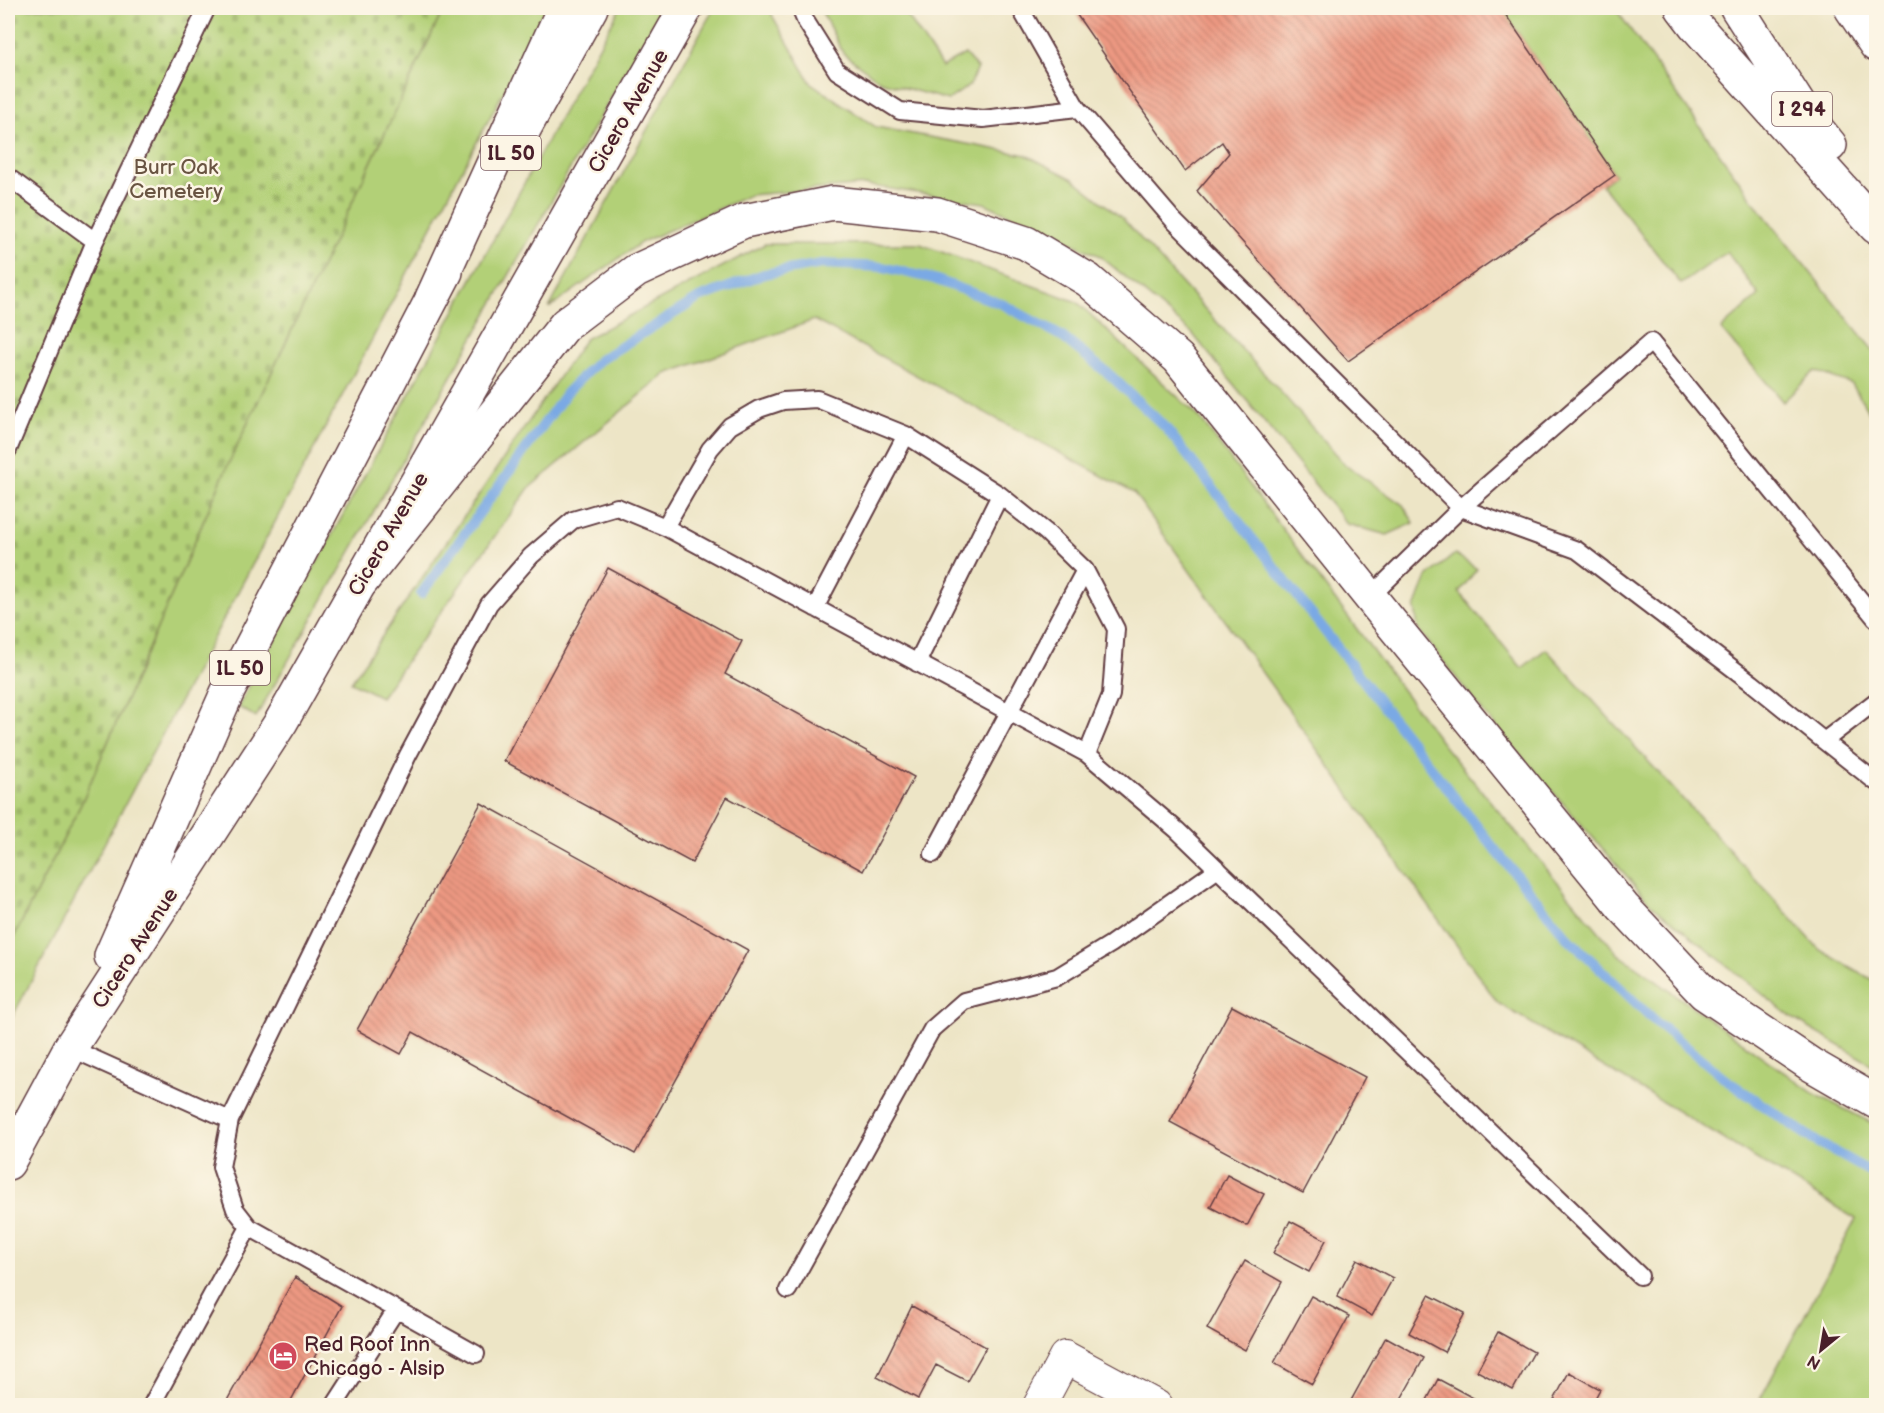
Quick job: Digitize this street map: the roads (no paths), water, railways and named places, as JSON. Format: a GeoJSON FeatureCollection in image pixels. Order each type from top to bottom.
{"type":"FeatureCollection","features":[{"type":"Feature","properties":{"kind":"main road"},"geometry":{"type":"LineString","coordinates":[[432,298],[564,8]]}},
{"type":"Feature","properties":{"kind":"main road","name":"Cicero Avenue"},"geometry":{"type":"LineString","coordinates":[[8,1163],[70,1048],[227,693],[432,298],[591,8]]}},
{"type":"Feature","properties":{"kind":"main road","name":"Cicero Avenue"},"geometry":{"type":"LineString","coordinates":[[70,1048],[281,722],[686,8]]}},
{"type":"Feature","properties":{"kind":"main road"},"geometry":{"type":"LineString","coordinates":[[1682,8],[1876,227]]}},
{"type":"Feature","properties":{"kind":"main road","name":"I 294"},"geometry":{"type":"LineString","coordinates":[[1737,8],[1804,113],[1876,203]]}},
{"type":"Feature","properties":{"kind":"main road"},"geometry":{"type":"LineString","coordinates":[[1851,8],[1876,45]]}},
{"type":"Feature","properties":{"kind":"main road"},"geometry":{"type":"LineString","coordinates":[[361,582],[566,324],[636,271],[744,220],[833,203],[937,214],[1026,243],[1088,280],[1178,358],[1623,907],[1704,993],[1810,1064],[1876,1102]]}},
{"type":"Feature","properties":{"kind":"street"},"geometry":{"type":"LineString","coordinates":[[1039,1406],[1065,1357],[1156,1406]]}},
{"type":"Feature","properties":{"kind":"lane"},"geometry":{"type":"LineString","coordinates":[[8,450],[95,241],[207,8]]}},
{"type":"Feature","properties":{"kind":"lane"},"geometry":{"type":"LineString","coordinates":[[801,8],[805,20],[837,70],[900,111],[983,119],[1077,108]]}},
{"type":"Feature","properties":{"kind":"lane"},"geometry":{"type":"LineString","coordinates":[[1020,8],[1077,108],[1174,221],[1461,508],[1577,550],[1752,683],[1876,782]]}},
{"type":"Feature","properties":{"kind":"lane"},"geometry":{"type":"LineString","coordinates":[[8,177],[95,241]]}},
{"type":"Feature","properties":{"kind":"lane"},"geometry":{"type":"LineString","coordinates":[[1370,597],[1461,508],[1651,342],[1876,619]]}},
{"type":"Feature","properties":{"kind":"lane"},"geometry":{"type":"LineString","coordinates":[[665,527],[710,449],[730,426],[759,409],[783,401],[817,399],[906,435],[1000,495],[1047,532],[1085,570],[1116,629],[1112,694],[1087,754]]}},
{"type":"Feature","properties":{"kind":"lane"},"geometry":{"type":"LineString","coordinates":[[815,608],[906,435]]}},
{"type":"Feature","properties":{"kind":"lane"},"geometry":{"type":"LineString","coordinates":[[917,663],[1000,495]]}},
{"type":"Feature","properties":{"kind":"lane"},"geometry":{"type":"LineString","coordinates":[[476,1354],[249,1227],[235,1209],[221,1167],[230,1120],[408,755],[489,604],[531,556],[573,520],[617,507],[665,527],[1087,754],[1177,830],[1640,1276]]}},
{"type":"Feature","properties":{"kind":"lane"},"geometry":{"type":"LineString","coordinates":[[933,854],[1085,570]]}},
{"type":"Feature","properties":{"kind":"lane"},"geometry":{"type":"LineString","coordinates":[[1824,741],[1876,701]]}},
{"type":"Feature","properties":{"kind":"lane"},"geometry":{"type":"LineString","coordinates":[[788,1290],[932,1029],[964,1001],[1057,977],[1111,944],[1218,869]]}},
{"type":"Feature","properties":{"kind":"lane"},"geometry":{"type":"LineString","coordinates":[[70,1048],[230,1120]]}},
{"type":"Feature","properties":{"kind":"lane"},"geometry":{"type":"LineString","coordinates":[[151,1406],[249,1227]]}},
{"type":"Feature","properties":{"kind":"lane"},"geometry":{"type":"LineString","coordinates":[[334,1406],[396,1310]]}},
{"type":"Feature","properties":{"kind":"waterway"},"geometry":{"type":"LineString","coordinates":[[421,594],[567,392],[598,361],[699,298],[764,274],[822,264],[883,267],[934,279],[1002,304],[1061,336],[1110,375],[1166,428],[1494,848],[1567,937],[1656,1022],[1732,1084],[1817,1142],[1876,1175]]}},
{"type":"Feature","properties":{"kind":"place","name":"Red Roof Inn Chicago - Alsip"},"geometry":{"type":"Point","coordinates":[283,1356]}},
{"type":"Feature","properties":{"kind":"park label","name":"Burr Oak Cemetery"},"geometry":{"type":"Point","coordinates":[176,179]}}]}
